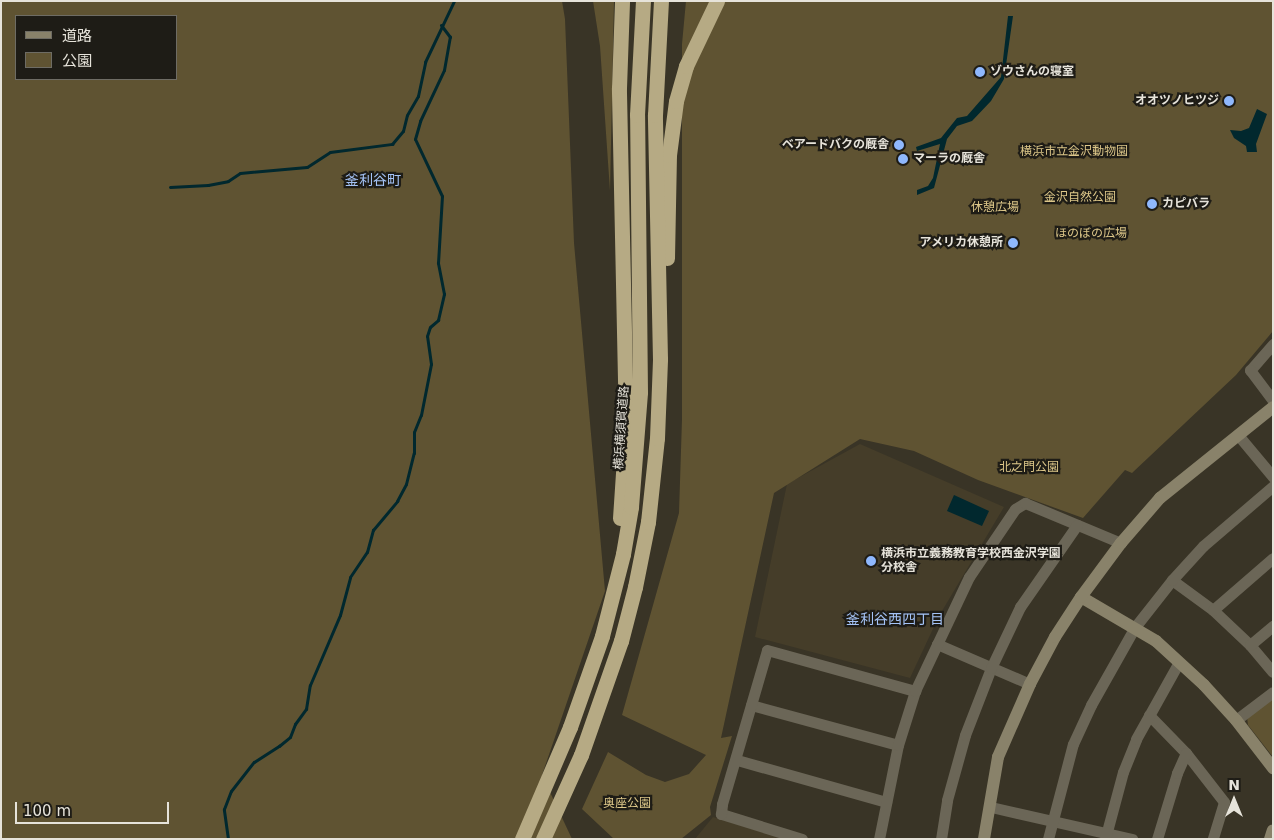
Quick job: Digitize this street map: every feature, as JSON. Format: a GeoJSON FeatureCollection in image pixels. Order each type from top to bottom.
{"type":"FeatureCollection","features":[{"type":"Feature","properties":{"kind":"highway"},"geometry":{"type":"LineString","coordinates":[[611,607],[620,519],[626,427],[619,96],[622,1]]}},
{"type":"Feature","properties":{"kind":"highway","name":"横浜横須賀道路"},"geometry":{"type":"LineString","coordinates":[[522,839],[570,727],[602,636],[611,607],[631,508],[640,392],[637,115],[643,1]]}},
{"type":"Feature","properties":{"kind":"highway"},"geometry":{"type":"LineString","coordinates":[[648,522],[657,438],[660,359],[655,115],[661,1]]}},
{"type":"Feature","properties":{"kind":"highway"},"geometry":{"type":"LineString","coordinates":[[543,839],[581,754],[621,641],[635,587],[666,418],[668,359],[667,211],[671,132],[686,66],[717,1]]}},
{"type":"Feature","properties":{"kind":"street"},"geometry":{"type":"LineString","coordinates":[[1273,344],[1250,370],[1273,400]]}},
{"type":"Feature","properties":{"kind":"street"},"geometry":{"type":"LineString","coordinates":[[984,839],[991,807],[998,757],[1030,684],[1055,636],[1081,597],[1121,542],[1160,498],[1273,407]]}},
{"type":"Feature","properties":{"kind":"street"},"geometry":{"type":"LineString","coordinates":[[1238,435],[1273,476]]}},
{"type":"Feature","properties":{"kind":"street"},"geometry":{"type":"LineString","coordinates":[[1048,839],[1074,744],[1091,705],[1134,628],[1172,580],[1210,540],[1273,486]]}},
{"type":"Feature","properties":{"kind":"street"},"geometry":{"type":"LineString","coordinates":[[879,839],[898,745],[915,691],[969,577],[1019,504],[1024,503],[1121,542]]}},
{"type":"Feature","properties":{"kind":"street"},"geometry":{"type":"LineString","coordinates":[[940,839],[946,800],[965,735],[991,668],[1020,607],[1077,525]]}},
{"type":"Feature","properties":{"kind":"street"},"geometry":{"type":"LineString","coordinates":[[1213,610],[1273,558]]}},
{"type":"Feature","properties":{"kind":"street"},"geometry":{"type":"LineString","coordinates":[[1172,580],[1213,610],[1250,645],[1273,672]]}},
{"type":"Feature","properties":{"kind":"street"},"geometry":{"type":"LineString","coordinates":[[1081,597],[1156,641],[1204,685],[1236,720],[1273,768]]}},
{"type":"Feature","properties":{"kind":"street"},"geometry":{"type":"LineString","coordinates":[[1250,645],[1273,626]]}},
{"type":"Feature","properties":{"kind":"street"},"geometry":{"type":"LineString","coordinates":[[937,644],[1030,684]]}},
{"type":"Feature","properties":{"kind":"street"},"geometry":{"type":"LineString","coordinates":[[802,839],[721,814],[722,804],[767,650],[915,691]]}},
{"type":"Feature","properties":{"kind":"street"},"geometry":{"type":"LineString","coordinates":[[1105,836],[1123,772],[1149,715],[1178,662]]}},
{"type":"Feature","properties":{"kind":"street"},"geometry":{"type":"LineString","coordinates":[[1236,720],[1273,692]]}},
{"type":"Feature","properties":{"kind":"street"},"geometry":{"type":"LineString","coordinates":[[751,706],[898,745]]}},
{"type":"Feature","properties":{"kind":"street"},"geometry":{"type":"LineString","coordinates":[[1149,715],[1186,753],[1224,802],[1212,839]]}},
{"type":"Feature","properties":{"kind":"street"},"geometry":{"type":"LineString","coordinates":[[1157,839],[1176,773],[1186,753]]}},
{"type":"Feature","properties":{"kind":"street"},"geometry":{"type":"LineString","coordinates":[[736,760],[886,802]]}},
{"type":"Feature","properties":{"kind":"street"},"geometry":{"type":"LineString","coordinates":[[991,807],[1105,836],[1132,839]]}},
{"type":"Feature","properties":{"kind":"street"},"geometry":{"type":"LineString","coordinates":[[1270,839],[1273,830]]}},
{"type":"Feature","properties":{"kind":"shaded area","name":"横浜市立義務教育学校西金沢学園 分校舎"},"geometry":{"type":"Polygon","coordinates":[[[860,444],[1004,507],[939,616],[910,678],[755,637],[787,484],[860,444]]]}},
{"type":"Feature","properties":{"kind":"shaded area"},"geometry":{"type":"Polygon","coordinates":[[[713,817],[785,839],[695,839],[713,817]]]}},
{"type":"Feature","properties":{"kind":"green space"},"geometry":{"type":"Polygon","coordinates":[[[1,1],[562,1],[565,19],[574,243],[605,591],[542,775],[572,839],[1,839],[1,1]]]}},
{"type":"Feature","properties":{"kind":"green space"},"geometry":{"type":"Polygon","coordinates":[[[593,1],[614,1],[610,191],[600,46],[593,1]]]}},
{"type":"Feature","properties":{"kind":"green space"},"geometry":{"type":"Polygon","coordinates":[[[686,1],[1273,1],[1273,331],[1236,375],[1132,473],[1125,470],[1083,518],[978,480],[914,451],[860,439],[774,493],[721,738],[732,736],[710,807],[711,815],[681,839],[614,839],[582,809],[608,752],[646,775],[665,782],[689,774],[706,755],[622,715],[679,513],[682,419],[682,44],[686,1]]]}},
{"type":"Feature","properties":{"kind":"green space"},"geometry":{"type":"Polygon","coordinates":[[[1273,697],[1273,757],[1248,725],[1247,717],[1273,697]]]}},
{"type":"Feature","properties":{"kind":"water"},"geometry":{"type":"Polygon","coordinates":[[[1008,16],[1013,16],[1004,79],[991,101],[972,121],[957,126],[947,139],[934,188],[917,195],[917,190],[928,186],[933,178],[940,144],[917,151],[916,147],[941,138],[957,118],[967,116],[1001,77],[1008,16]]]}},
{"type":"Feature","properties":{"kind":"water"},"geometry":{"type":"Polygon","coordinates":[[[1257,109],[1267,114],[1256,144],[1257,152],[1247,152],[1246,146],[1234,138],[1230,130],[1241,131],[1249,128],[1257,109]]]}},
{"type":"Feature","properties":{"kind":"water"},"geometry":{"type":"Polygon","coordinates":[[[954,495],[989,511],[982,526],[947,511],[954,495]]]}},
{"type":"Feature","properties":{"kind":"waterway"},"geometry":{"type":"LineString","coordinates":[[170,187],[208,185],[228,181],[240,173],[307,167],[330,152],[392,144],[403,131],[407,115],[418,96],[425,62],[454,1]]}},
{"type":"Feature","properties":{"kind":"waterway"},"geometry":{"type":"LineString","coordinates":[[228,839],[224,809],[231,791],[254,762],[290,737],[295,724],[306,709],[310,685],[340,615],[350,577],[367,552],[373,530],[397,501],[406,484],[414,453],[414,432],[421,415],[431,364],[427,336],[430,327],[438,320],[444,294],[438,263],[442,196],[415,139],[420,121],[444,70],[450,37],[441,25]]}},
{"type":"Feature","properties":{"kind":"place","name":"ゾウさんの寝室"},"geometry":{"type":"Point","coordinates":[980,72]}},
{"type":"Feature","properties":{"kind":"place","name":"オオツノヒツジ"},"geometry":{"type":"Point","coordinates":[1229,101]}},
{"type":"Feature","properties":{"kind":"place","name":"ベアードバクの厩舎"},"geometry":{"type":"Point","coordinates":[899,145]}},
{"type":"Feature","properties":{"kind":"place","name":"マーラの厩舎"},"geometry":{"type":"Point","coordinates":[903,159]}},
{"type":"Feature","properties":{"kind":"place","name":"カピバラ"},"geometry":{"type":"Point","coordinates":[1152,204]}},
{"type":"Feature","properties":{"kind":"place","name":"アメリカ休憩所"},"geometry":{"type":"Point","coordinates":[1013,243]}},
{"type":"Feature","properties":{"kind":"place","name":"横浜市立義務教育学校西金沢学園 分校舎"},"geometry":{"type":"Point","coordinates":[871,561]}},
{"type":"Feature","properties":{"kind":"district","name":"釜利谷町"},"geometry":{"type":"Point","coordinates":[373,180]}},
{"type":"Feature","properties":{"kind":"district","name":"釜利谷西四丁目"},"geometry":{"type":"Point","coordinates":[895,619]}},
{"type":"Feature","properties":{"kind":"park label","name":"横浜市立金沢動物園"},"geometry":{"type":"Point","coordinates":[1074,152]}},
{"type":"Feature","properties":{"kind":"park label","name":"金沢自然公園"},"geometry":{"type":"Point","coordinates":[1080,198]}},
{"type":"Feature","properties":{"kind":"park label","name":"休憩広場"},"geometry":{"type":"Point","coordinates":[995,208]}},
{"type":"Feature","properties":{"kind":"park label","name":"ほのぼの広場"},"geometry":{"type":"Point","coordinates":[1091,234]}},
{"type":"Feature","properties":{"kind":"park label","name":"北之門公園"},"geometry":{"type":"Point","coordinates":[1029,468]}},
{"type":"Feature","properties":{"kind":"park label","name":"奥座公園"},"geometry":{"type":"Point","coordinates":[627,804]}}]}
